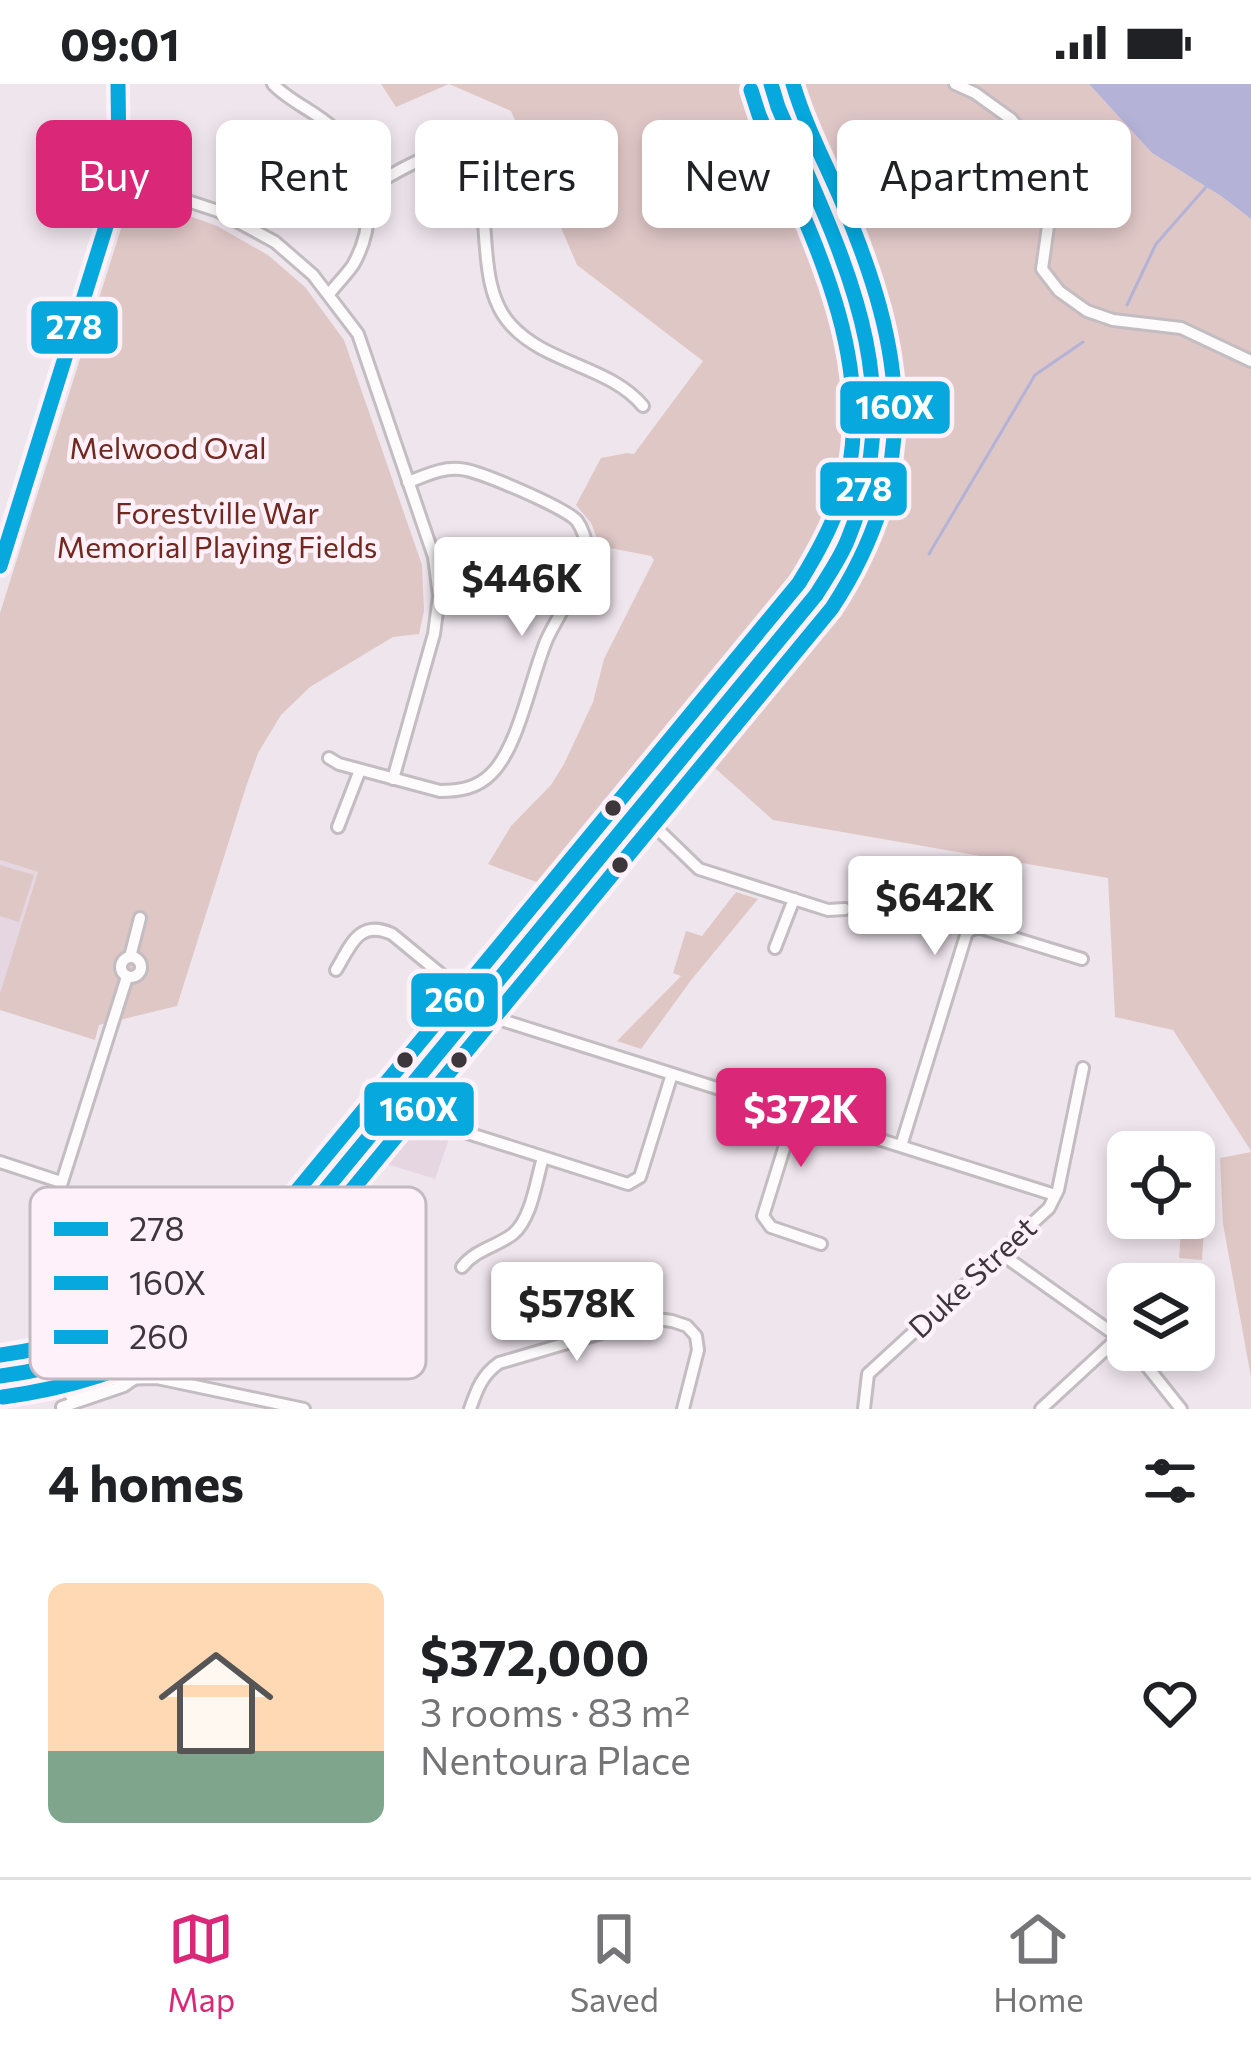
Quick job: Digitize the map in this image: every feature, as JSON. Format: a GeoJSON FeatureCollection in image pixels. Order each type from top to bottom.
{"type":"FeatureCollection","features":[{"type":"Feature","properties":{"kind":"highway"},"geometry":{"type":"LineString","coordinates":[[632,806],[817,570],[831,547],[860,461],[863,385],[858,354],[755,84]]}},
{"type":"Feature","properties":{"kind":"highway"},"geometry":{"type":"LineString","coordinates":[[307,1187],[816,595],[848,539],[871,468],[875,374],[865,322],[771,84]]}},
{"type":"Feature","properties":{"kind":"highway"},"geometry":{"type":"LineString","coordinates":[[328,1187],[471,999]]}},
{"type":"Feature","properties":{"kind":"highway"},"geometry":{"type":"LineString","coordinates":[[0,1358],[30,1355]]}},
{"type":"Feature","properties":{"kind":"highway"},"geometry":{"type":"LineString","coordinates":[[0,1376],[30,1372]]}},
{"type":"Feature","properties":{"kind":"street"},"geometry":{"type":"LineString","coordinates":[[118,84],[118,120]]}},
{"type":"Feature","properties":{"kind":"street"},"geometry":{"type":"LineString","coordinates":[[273,84],[321,120]]}},
{"type":"Feature","properties":{"kind":"street"},"geometry":{"type":"LineString","coordinates":[[955,84],[1011,119],[1050,164],[1053,191],[1042,269],[1059,291],[1100,316],[1181,328],[1251,361]]}},
{"type":"Feature","properties":{"kind":"street"},"geometry":{"type":"LineString","coordinates":[[391,176],[427,158],[448,157],[469,168],[480,184],[491,286],[497,307],[510,325],[530,342],[631,391],[643,406]]}},
{"type":"Feature","properties":{"kind":"street"},"geometry":{"type":"LineString","coordinates":[[192,202],[275,242],[314,275],[358,334],[434,556],[439,596],[434,634],[393,779]]}},
{"type":"Feature","properties":{"kind":"street"},"geometry":{"type":"LineString","coordinates":[[0,566],[105,228]]}},
{"type":"Feature","properties":{"kind":"street"},"geometry":{"type":"LineString","coordinates":[[329,294],[352,265],[366,228]]}},
{"type":"Feature","properties":{"kind":"street"},"geometry":{"type":"LineString","coordinates":[[329,758],[440,791],[477,785],[494,772],[507,752],[546,641],[584,564],[587,542],[578,523],[565,511],[468,469],[448,468],[407,482]]}},
{"type":"Feature","properties":{"kind":"street"},"geometry":{"type":"LineString","coordinates":[[338,827],[360,770]]}},
{"type":"Feature","properties":{"kind":"street"},"geometry":{"type":"LineString","coordinates":[[632,806],[699,869],[828,910],[845,909]]}},
{"type":"Feature","properties":{"kind":"street"},"geometry":{"type":"LineString","coordinates":[[776,948],[794,899]]}},
{"type":"Feature","properties":{"kind":"street"},"geometry":{"type":"LineString","coordinates":[[59,1187],[128,976],[121,966],[130,957],[140,918]]}},
{"type":"Feature","properties":{"kind":"street"},"geometry":{"type":"LineString","coordinates":[[901,1146],[968,932],[978,927],[1082,959]]}},
{"type":"Feature","properties":{"kind":"street"},"geometry":{"type":"LineString","coordinates":[[336,970],[356,937],[380,928],[492,1016],[1055,1195]]}},
{"type":"Feature","properties":{"kind":"street","name":"Duke Street"},"geometry":{"type":"LineString","coordinates":[[864,1409],[868,1374],[1049,1208],[1083,1067]]}},
{"type":"Feature","properties":{"kind":"street"},"geometry":{"type":"LineString","coordinates":[[392,1109],[628,1184],[640,1177],[673,1074]]}},
{"type":"Feature","properties":{"kind":"street"},"geometry":{"type":"LineString","coordinates":[[795,1113],[763,1216],[771,1227],[821,1244]]}},
{"type":"Feature","properties":{"kind":"street"},"geometry":{"type":"LineString","coordinates":[[462,1267],[472,1255],[517,1231],[543,1158]]}},
{"type":"Feature","properties":{"kind":"street"},"geometry":{"type":"LineString","coordinates":[[0,1162],[61,1182]]}},
{"type":"Feature","properties":{"kind":"street"},"geometry":{"type":"LineString","coordinates":[[1000,1253],[1107,1330]]}},
{"type":"Feature","properties":{"kind":"street"},"geometry":{"type":"LineString","coordinates":[[470,1409],[487,1371],[499,1364],[658,1318],[686,1326],[696,1336],[698,1350],[682,1409]]}},
{"type":"Feature","properties":{"kind":"street"},"geometry":{"type":"LineString","coordinates":[[1041,1409],[1107,1359]]}},
{"type":"Feature","properties":{"kind":"street"},"geometry":{"type":"LineString","coordinates":[[1149,1371],[1181,1409]]}},
{"type":"Feature","properties":{"kind":"street"},"geometry":{"type":"LineString","coordinates":[[93,1379],[97,1385]]}},
{"type":"Feature","properties":{"kind":"street"},"geometry":{"type":"LineString","coordinates":[[61,1408],[71,1396],[113,1379]]}},
{"type":"Feature","properties":{"kind":"street"},"geometry":{"type":"LineString","coordinates":[[61,1408],[97,1385],[124,1386],[133,1379]]}},
{"type":"Feature","properties":{"kind":"street"},"geometry":{"type":"LineString","coordinates":[[162,1379],[304,1409]]}},
{"type":"Feature","properties":{"kind":"shaded area"},"geometry":{"type":"Polygon","coordinates":[[[0,860],[38,872],[0,993],[0,860]]]}},
{"type":"Feature","properties":{"kind":"shaded area"},"geometry":{"type":"Polygon","coordinates":[[[401,1123],[449,1139],[435,1179],[374,1160],[401,1123]]]}},
{"type":"Feature","properties":{"kind":"green space"},"geometry":{"type":"Polygon","coordinates":[[[381,84],[449,84],[396,107],[381,84]]]}},
{"type":"Feature","properties":{"kind":"green space"},"geometry":{"type":"Polygon","coordinates":[[[449,84],[1089,84],[1122,120],[837,120],[837,228],[1131,228],[1131,130],[1152,153],[1251,219],[1251,1151],[1173,1030],[1115,1017],[1108,878],[773,820],[670,734],[542,884],[488,864],[511,826],[551,785],[564,764],[593,702],[604,659],[654,560],[600,546],[591,523],[576,505],[601,458],[634,454],[703,361],[577,265],[561,228],[618,228],[618,120],[515,120],[511,111],[449,84]]]}},
{"type":"Feature","properties":{"kind":"green space","name":"Forestville War Memorial Playing Fields"},"geometry":{"type":"Polygon","coordinates":[[[192,217],[268,255],[305,287],[344,340],[422,565],[424,611],[419,634],[393,637],[310,687],[281,715],[258,753],[177,1006],[99,1025],[95,1040],[0,1010],[0,993],[38,872],[0,860],[0,613],[121,228],[192,228],[192,217]]]}},
{"type":"Feature","properties":{"kind":"green space"},"geometry":{"type":"Polygon","coordinates":[[[0,865],[34,875],[19,922],[0,916],[0,865]]]}},
{"type":"Feature","properties":{"kind":"green space"},"geometry":{"type":"Polygon","coordinates":[[[736,892],[758,899],[641,1049],[617,1041],[681,976],[673,973],[686,931],[702,936],[736,892]]]}},
{"type":"Feature","properties":{"kind":"green space"},"geometry":{"type":"Polygon","coordinates":[[[1251,1152],[1251,1377],[1223,1224],[1220,1158],[1251,1152]]]}},
{"type":"Feature","properties":{"kind":"green space"},"geometry":{"type":"Polygon","coordinates":[[[1180,1239],[1203,1239],[1202,1260],[1179,1258],[1180,1239]]]}},
{"type":"Feature","properties":{"kind":"water"},"geometry":{"type":"Polygon","coordinates":[[[1089,84],[1251,84],[1251,219],[1152,153],[1131,130],[1131,120],[1122,120],[1089,84]]]}},
{"type":"Feature","properties":{"kind":"waterway"},"geometry":{"type":"LineString","coordinates":[[1127,305],[1156,244],[1206,187]]}},
{"type":"Feature","properties":{"kind":"waterway"},"geometry":{"type":"LineString","coordinates":[[929,554],[1035,375],[1083,342]]}},
{"type":"Feature","properties":{"kind":"transit line","name":"278"},"geometry":{"type":"LineString","coordinates":[[0,566],[113,204],[119,159],[118,84]]}},
{"type":"Feature","properties":{"kind":"transit line","name":"278"},"geometry":{"type":"LineString","coordinates":[[328,1187],[816,595],[848,539],[866,481],[873,425],[871,371],[845,265],[771,84]]}},
{"type":"Feature","properties":{"kind":"transit line","name":"160X"},"geometry":{"type":"LineString","coordinates":[[354,1187],[832,608],[861,556],[881,506],[892,457],[891,360],[864,258],[793,84]]}},
{"type":"Feature","properties":{"kind":"transit line","name":"260"},"geometry":{"type":"LineString","coordinates":[[300,1187],[799,583],[834,517],[848,474],[854,427],[844,335],[815,245],[751,90]]}},
{"type":"Feature","properties":{"kind":"transit line","name":"260"},"geometry":{"type":"LineString","coordinates":[[0,1355],[30,1350]]}},
{"type":"Feature","properties":{"kind":"transit line","name":"278"},"geometry":{"type":"LineString","coordinates":[[0,1376],[30,1371]]}},
{"type":"Feature","properties":{"kind":"transit line","name":"160X"},"geometry":{"type":"LineString","coordinates":[[3,1397],[88,1379]]}},
{"type":"Feature","properties":{"kind":"park label","name":"Melwood Oval"},"geometry":{"type":"Point","coordinates":[168,449]}}]}
